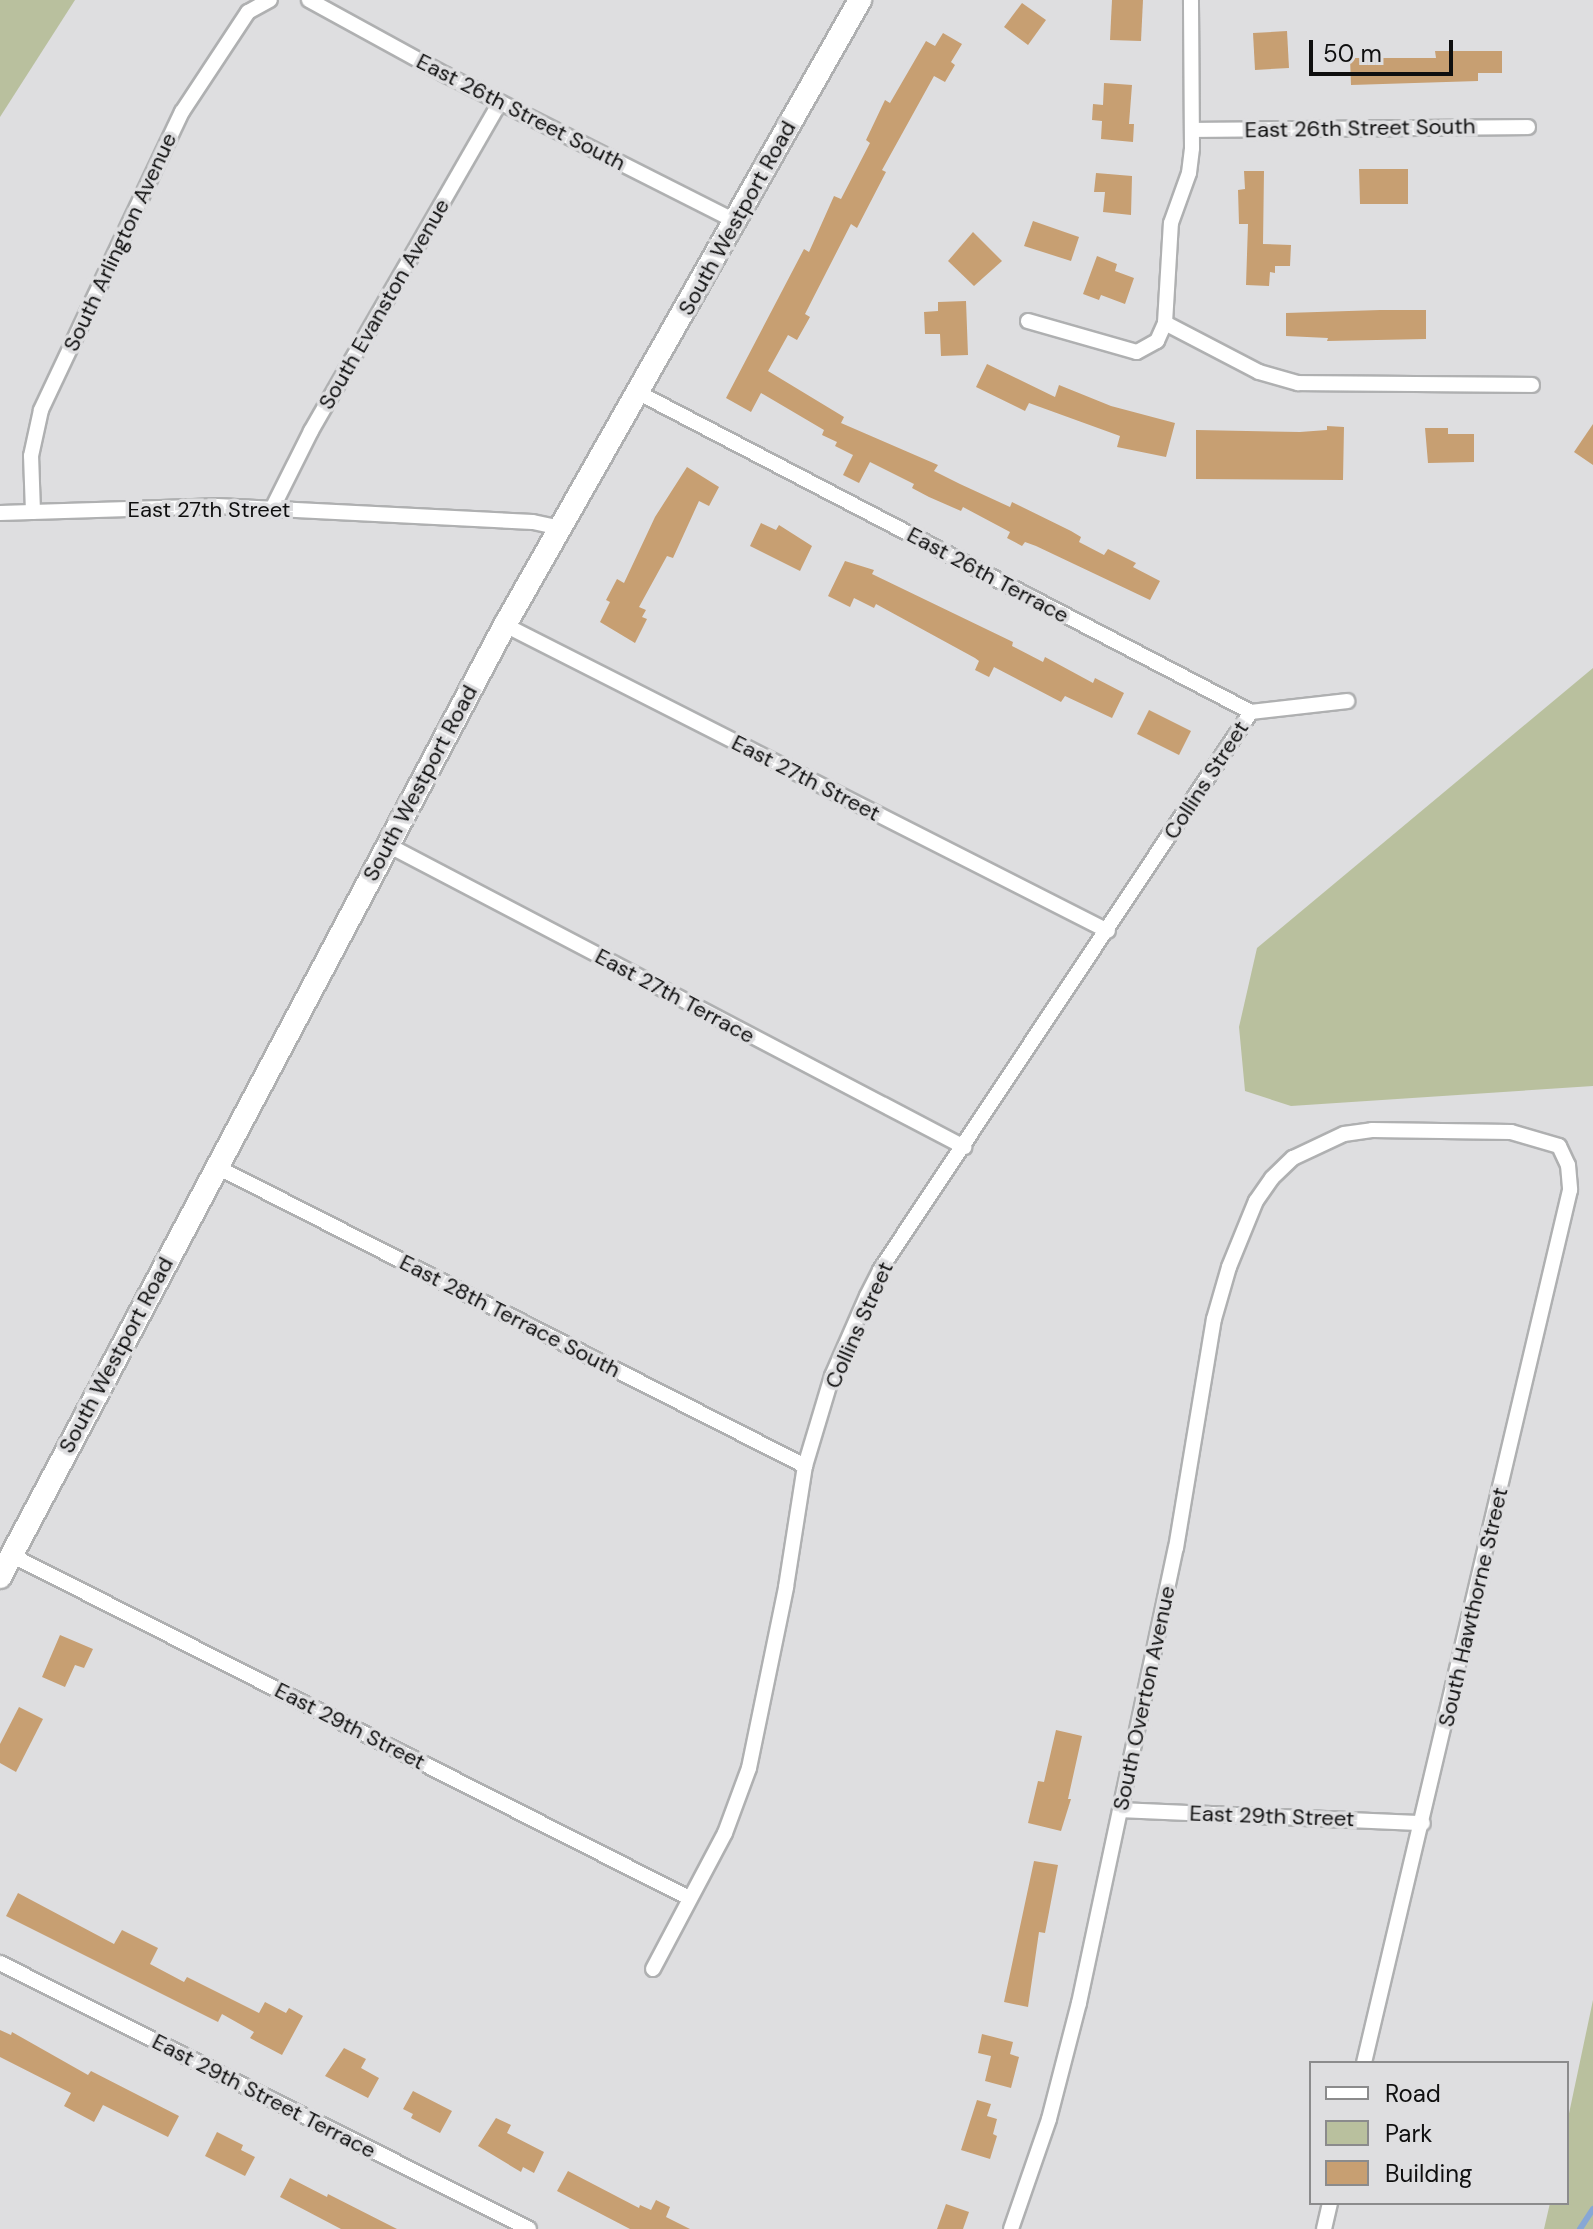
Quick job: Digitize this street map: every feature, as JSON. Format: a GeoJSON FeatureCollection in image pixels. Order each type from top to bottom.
{"type":"FeatureCollection","features":[{"type":"Feature","properties":{"kind":"street","name":"South Arlington Avenue"},"geometry":{"type":"LineString","coordinates":[[33,512],[31,456],[41,410],[182,112],[248,12],[270,0]]}},
{"type":"Feature","properties":{"kind":"street","name":"East 26th Street South"},"geometry":{"type":"LineString","coordinates":[[309,0],[500,102],[735,221]]}},
{"type":"Feature","properties":{"kind":"street","name":"South Westport Road"},"geometry":{"type":"LineString","coordinates":[[0,1577],[215,1166],[505,625],[860,0]]}},
{"type":"Feature","properties":{"kind":"street"},"geometry":{"type":"LineString","coordinates":[[1028,321],[1137,352],[1157,341],[1165,323],[1171,223],[1189,173],[1193,130],[1191,0]]}},
{"type":"Feature","properties":{"kind":"street","name":"South Evanston Avenue"},"geometry":{"type":"LineString","coordinates":[[272,509],[311,431],[500,102]]}},
{"type":"Feature","properties":{"kind":"street","name":"East 26th Street South"},"geometry":{"type":"LineString","coordinates":[[1193,130],[1528,127]]}},
{"type":"Feature","properties":{"kind":"street"},"geometry":{"type":"LineString","coordinates":[[1165,323],[1259,372],[1298,383],[1532,385]]}},
{"type":"Feature","properties":{"kind":"street","name":"East 26th Terrace"},"geometry":{"type":"LineString","coordinates":[[639,393],[1251,712]]}},
{"type":"Feature","properties":{"kind":"street","name":"East 27th Street"},"geometry":{"type":"LineString","coordinates":[[0,513],[217,506],[533,522],[561,528]]}},
{"type":"Feature","properties":{"kind":"street","name":"East 27th Street"},"geometry":{"type":"LineString","coordinates":[[505,625],[1108,931]]}},
{"type":"Feature","properties":{"kind":"street"},"geometry":{"type":"LineString","coordinates":[[1251,712],[1347,701]]}},
{"type":"Feature","properties":{"kind":"street","name":"Collins Street"},"geometry":{"type":"LineString","coordinates":[[653,1969],[725,1833],[749,1768],[786,1587],[805,1466],[832,1376],[867,1296],[880,1270],[1251,712]]}},
{"type":"Feature","properties":{"kind":"street","name":"East 27th Terrace"},"geometry":{"type":"LineString","coordinates":[[386,844],[964,1147]]}},
{"type":"Feature","properties":{"kind":"street","name":"South Overton Avenue"},"geometry":{"type":"LineString","coordinates":[[1011,2229],[1053,2104],[1079,2003],[1176,1548],[1214,1319],[1229,1267],[1256,1201],[1278,1172],[1317,1143],[1344,1134],[1372,1130],[1511,1132],[1536,1137],[1559,1146],[1562,1151]]}},
{"type":"Feature","properties":{"kind":"street","name":"South Hawthorne Street"},"geometry":{"type":"LineString","coordinates":[[1364,2061],[1570,1190],[1568,1165],[1562,1151]]}},
{"type":"Feature","properties":{"kind":"street","name":"East 28th Terrace South"},"geometry":{"type":"LineString","coordinates":[[215,1166],[805,1466]]}},
{"type":"Feature","properties":{"kind":"street","name":"East 29th Street"},"geometry":{"type":"LineString","coordinates":[[11,1555],[689,1898]]}},
{"type":"Feature","properties":{"kind":"street","name":"East 29th Street"},"geometry":{"type":"LineString","coordinates":[[1120,1810],[1423,1823]]}},
{"type":"Feature","properties":{"kind":"street","name":"East 29th Street Terrace"},"geometry":{"type":"LineString","coordinates":[[0,1963],[529,2229]]}},
{"type":"Feature","properties":{"kind":"street"},"geometry":{"type":"LineString","coordinates":[[1324,2229],[1330,2205]]}},
{"type":"Feature","properties":{"kind":"green space"},"geometry":{"type":"Polygon","coordinates":[[[0,0],[75,0],[0,117],[0,0]]]}},
{"type":"Feature","properties":{"kind":"green space"},"geometry":{"type":"Polygon","coordinates":[[[1593,668],[1593,1086],[1291,1106],[1245,1091],[1239,1027],[1257,948],[1593,668]]]}},
{"type":"Feature","properties":{"kind":"green space"},"geometry":{"type":"Polygon","coordinates":[[[1593,2000],[1593,2229],[1544,2229],[1550,2205],[1569,2205],[1569,2114],[1593,2000]]]}},
{"type":"Feature","properties":{"kind":"building"},"geometry":{"type":"Polygon","coordinates":[[[1112,0],[1143,0],[1141,41],[1110,40],[1112,0]]]}},
{"type":"Feature","properties":{"kind":"building"},"geometry":{"type":"Polygon","coordinates":[[[1022,3],[1046,20],[1028,45],[1004,27],[1022,3]]]}},
{"type":"Feature","properties":{"kind":"building"},"geometry":{"type":"Polygon","coordinates":[[[1287,31],[1289,68],[1255,70],[1253,33],[1287,31]]]}},
{"type":"Feature","properties":{"kind":"building"},"geometry":{"type":"Polygon","coordinates":[[[943,33],[962,44],[951,62],[955,65],[945,82],[934,76],[882,170],[886,172],[857,228],[851,224],[805,314],[810,317],[797,340],[788,335],[768,371],[844,417],[841,423],[938,465],[934,471],[960,484],[1010,507],[1012,502],[1071,531],[1081,537],[1079,542],[1104,555],[1108,549],[1136,563],[1133,567],[1160,581],[1150,600],[1036,546],[1025,542],[1022,546],[1007,538],[1010,532],[963,507],[961,511],[929,497],[912,488],[914,484],[870,462],[859,483],[843,475],[853,455],[822,435],[824,430],[761,393],[751,412],[726,398],[804,249],[809,252],[834,196],[841,199],[870,143],[866,140],[885,100],[890,103],[926,41],[935,46],[943,33]]]}},
{"type":"Feature","properties":{"kind":"building"},"geometry":{"type":"Polygon","coordinates":[[[1435,51],[1502,51],[1502,73],[1478,73],[1478,81],[1351,85],[1350,58],[1436,58],[1435,51]]]}},
{"type":"Feature","properties":{"kind":"building"},"geometry":{"type":"Polygon","coordinates":[[[1104,83],[1132,85],[1129,124],[1134,124],[1133,142],[1101,139],[1102,121],[1092,120],[1093,104],[1103,105],[1104,83]]]}},
{"type":"Feature","properties":{"kind":"building"},"geometry":{"type":"Polygon","coordinates":[[[1359,169],[1408,169],[1408,204],[1360,204],[1359,169]]]}},
{"type":"Feature","properties":{"kind":"building"},"geometry":{"type":"Polygon","coordinates":[[[1244,171],[1264,171],[1263,244],[1291,245],[1290,266],[1275,266],[1275,273],[1270,272],[1269,286],[1246,285],[1248,224],[1239,224],[1238,190],[1245,189],[1244,171]]]}},
{"type":"Feature","properties":{"kind":"building"},"geometry":{"type":"Polygon","coordinates":[[[1096,173],[1132,176],[1131,215],[1103,212],[1105,192],[1094,192],[1096,173]]]}},
{"type":"Feature","properties":{"kind":"building"},"geometry":{"type":"Polygon","coordinates":[[[1033,221],[1079,237],[1071,261],[1024,246],[1033,221]]]}},
{"type":"Feature","properties":{"kind":"building"},"geometry":{"type":"Polygon","coordinates":[[[973,232],[1002,261],[974,286],[948,261],[973,232]]]}},
{"type":"Feature","properties":{"kind":"building"},"geometry":{"type":"Polygon","coordinates":[[[1097,256],[1117,264],[1115,271],[1134,278],[1125,304],[1101,295],[1099,300],[1083,294],[1097,256]]]}},
{"type":"Feature","properties":{"kind":"building"},"geometry":{"type":"Polygon","coordinates":[[[966,301],[968,355],[941,356],[940,334],[925,334],[924,312],[938,311],[938,302],[966,301]]]}},
{"type":"Feature","properties":{"kind":"building"},"geometry":{"type":"Polygon","coordinates":[[[1426,310],[1426,339],[1327,341],[1328,338],[1286,336],[1286,313],[1426,310]]]}},
{"type":"Feature","properties":{"kind":"building"},"geometry":{"type":"Polygon","coordinates":[[[987,364],[1055,397],[1059,385],[1111,406],[1175,423],[1166,457],[1117,447],[1120,436],[1029,403],[1025,411],[976,387],[987,364]]]}},
{"type":"Feature","properties":{"kind":"building"},"geometry":{"type":"Polygon","coordinates":[[[1593,424],[1593,465],[1574,452],[1593,424]]]}},
{"type":"Feature","properties":{"kind":"building"},"geometry":{"type":"Polygon","coordinates":[[[1327,426],[1344,427],[1343,480],[1196,479],[1196,430],[1300,432],[1327,430],[1327,426]]]}},
{"type":"Feature","properties":{"kind":"building"},"geometry":{"type":"Polygon","coordinates":[[[1425,428],[1448,428],[1448,434],[1474,434],[1474,462],[1428,463],[1425,428]]]}},
{"type":"Feature","properties":{"kind":"building"},"geometry":{"type":"Polygon","coordinates":[[[687,467],[719,487],[709,506],[699,501],[673,558],[667,556],[639,607],[646,610],[642,617],[647,619],[635,643],[600,622],[610,602],[606,600],[617,579],[624,583],[655,517],[687,467]]]}},
{"type":"Feature","properties":{"kind":"building"},"geometry":{"type":"Polygon","coordinates":[[[761,523],[776,530],[779,525],[812,546],[800,571],[750,546],[761,523]]]}},
{"type":"Feature","properties":{"kind":"building"},"geometry":{"type":"Polygon","coordinates":[[[845,561],[874,570],[872,574],[1013,642],[1012,646],[1043,662],[1045,657],[1093,683],[1095,678],[1124,693],[1112,718],[1065,696],[1061,702],[994,667],[989,677],[975,670],[979,661],[975,658],[876,604],[874,608],[854,598],[850,607],[828,596],[845,561]]]}},
{"type":"Feature","properties":{"kind":"building"},"geometry":{"type":"Polygon","coordinates":[[[1149,710],[1191,731],[1179,755],[1137,734],[1149,710]]]}},
{"type":"Feature","properties":{"kind":"building"},"geometry":{"type":"Polygon","coordinates":[[[60,1635],[93,1649],[84,1668],[75,1665],[65,1687],[42,1677],[60,1635]]]}},
{"type":"Feature","properties":{"kind":"building"},"geometry":{"type":"Polygon","coordinates":[[[19,1707],[43,1719],[16,1772],[0,1763],[0,1744],[19,1707]]]}},
{"type":"Feature","properties":{"kind":"building"},"geometry":{"type":"Polygon","coordinates":[[[1056,1730],[1082,1736],[1068,1799],[1071,1799],[1061,1831],[1028,1823],[1038,1781],[1044,1782],[1056,1730]]]}},
{"type":"Feature","properties":{"kind":"building"},"geometry":{"type":"Polygon","coordinates":[[[1034,1861],[1058,1865],[1045,1933],[1039,1932],[1028,2007],[1004,2002],[1034,1861]]]}},
{"type":"Feature","properties":{"kind":"building"},"geometry":{"type":"Polygon","coordinates":[[[18,1893],[114,1944],[122,1930],[158,1948],[150,1964],[184,1982],[187,1977],[259,2013],[265,2002],[286,2013],[289,2008],[303,2016],[282,2055],[250,2038],[254,2032],[222,2014],[218,2022],[6,1916],[18,1893]]]}},
{"type":"Feature","properties":{"kind":"building"},"geometry":{"type":"Polygon","coordinates":[[[0,2030],[11,2035],[12,2032],[88,2075],[91,2071],[179,2116],[168,2137],[103,2105],[94,2122],[64,2106],[71,2093],[0,2057],[0,2030]]]}},
{"type":"Feature","properties":{"kind":"building"},"geometry":{"type":"Polygon","coordinates":[[[982,2034],[1013,2042],[1010,2054],[1019,2057],[1011,2088],[985,2081],[991,2056],[978,2053],[982,2034]]]}},
{"type":"Feature","properties":{"kind":"building"},"geometry":{"type":"Polygon","coordinates":[[[344,2048],[366,2059],[361,2068],[379,2078],[368,2098],[325,2076],[344,2048]]]}},
{"type":"Feature","properties":{"kind":"building"},"geometry":{"type":"Polygon","coordinates":[[[413,2091],[452,2111],[440,2133],[411,2118],[413,2114],[403,2109],[413,2091]]]}},
{"type":"Feature","properties":{"kind":"building"},"geometry":{"type":"Polygon","coordinates":[[[977,2100],[991,2104],[987,2116],[997,2119],[993,2134],[997,2136],[990,2159],[961,2150],[977,2100]]]}},
{"type":"Feature","properties":{"kind":"building"},"geometry":{"type":"Polygon","coordinates":[[[496,2118],[511,2125],[507,2133],[544,2152],[534,2173],[523,2167],[521,2172],[478,2146],[496,2118]]]}},
{"type":"Feature","properties":{"kind":"building"},"geometry":{"type":"Polygon","coordinates":[[[217,2132],[243,2145],[241,2150],[255,2157],[245,2176],[205,2156],[217,2132]]]}},
{"type":"Feature","properties":{"kind":"building"},"geometry":{"type":"Polygon","coordinates":[[[568,2171],[639,2208],[640,2205],[651,2210],[656,2200],[670,2207],[666,2217],[690,2229],[630,2229],[557,2191],[568,2171]]]}},
{"type":"Feature","properties":{"kind":"building"},"geometry":{"type":"Polygon","coordinates":[[[290,2178],[397,2229],[341,2229],[280,2197],[290,2178]]]}},
{"type":"Feature","properties":{"kind":"building"},"geometry":{"type":"Polygon","coordinates":[[[946,2204],[969,2212],[963,2229],[937,2229],[946,2204]]]}},
{"type":"Feature","properties":{"kind":"waterway"},"geometry":{"type":"LineString","coordinates":[[1580,2229],[1593,2209]]}}]}
